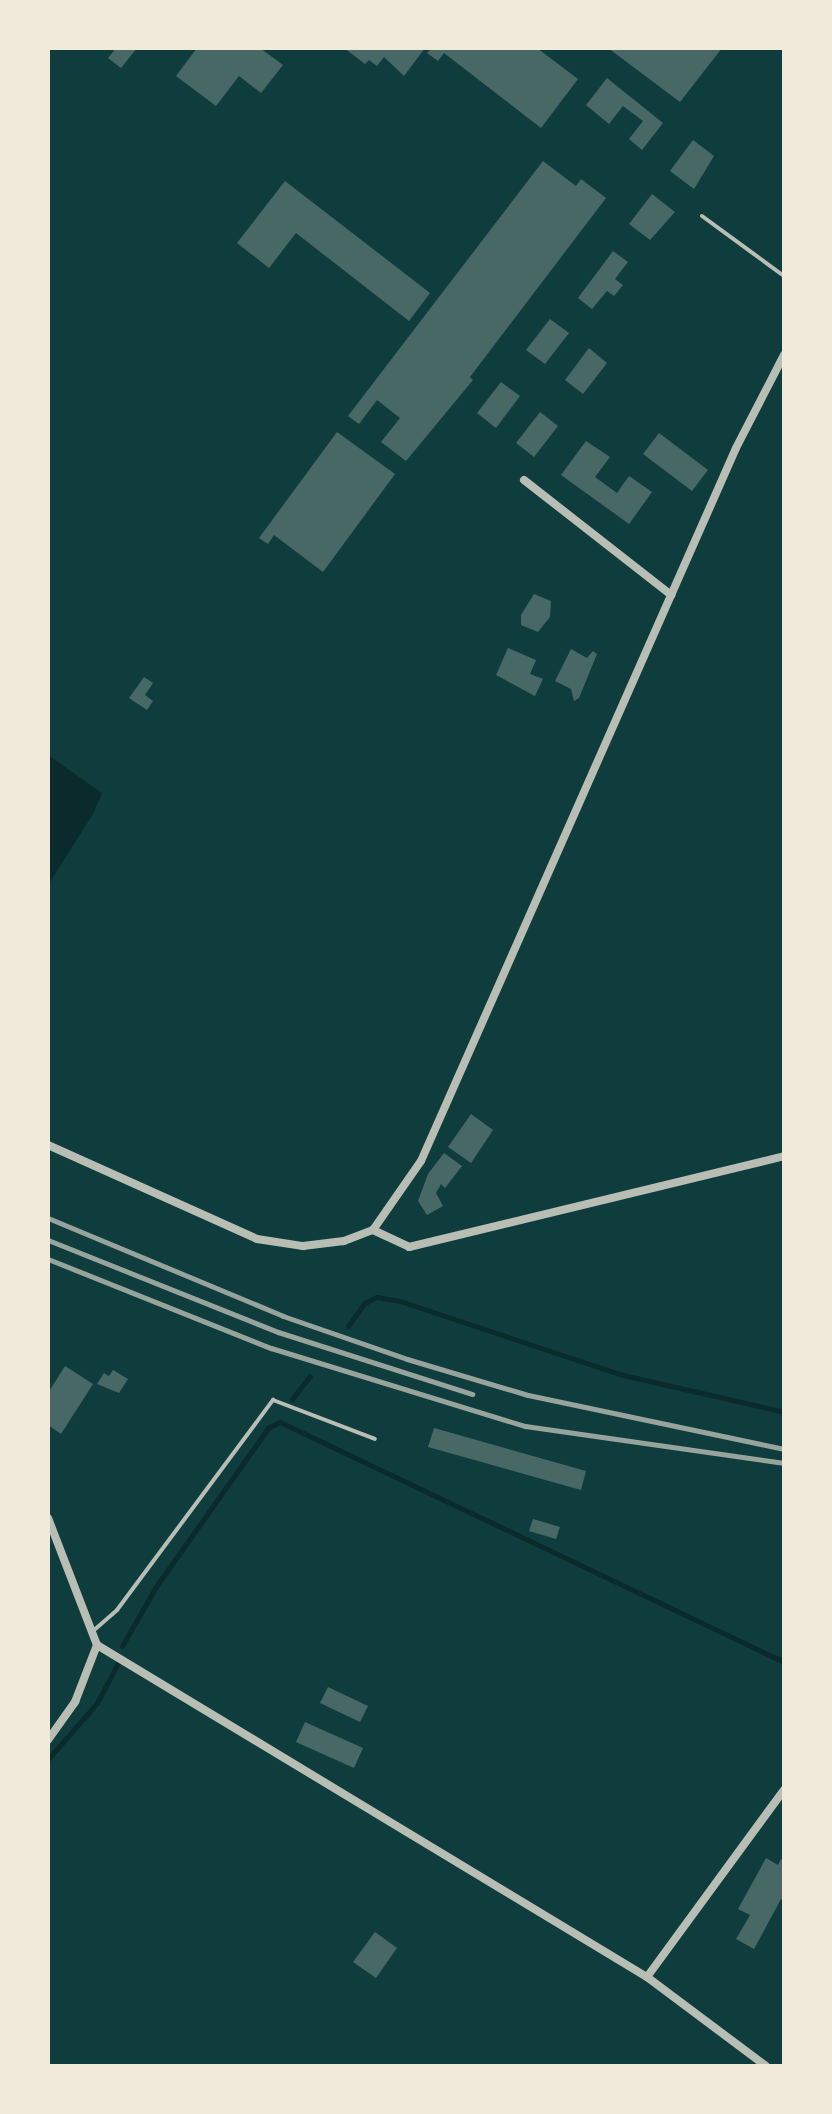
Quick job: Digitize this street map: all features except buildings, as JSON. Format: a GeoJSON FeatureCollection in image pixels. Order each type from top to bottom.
{"type":"FeatureCollection","features":[{"type":"Feature","properties":{"kind":"street"},"geometry":{"type":"LineString","coordinates":[[48,1146],[257,1239],[303,1246],[344,1241],[373,1230],[422,1161],[736,448],[784,355]]}},
{"type":"Feature","properties":{"kind":"street"},"geometry":{"type":"LineString","coordinates":[[524,480],[671,595]]}},
{"type":"Feature","properties":{"kind":"street"},"geometry":{"type":"LineString","coordinates":[[373,1230],[409,1247],[784,1156]]}},
{"type":"Feature","properties":{"kind":"street"},"geometry":{"type":"LineString","coordinates":[[48,1518],[97,1645],[75,1702],[48,1740]]}},
{"type":"Feature","properties":{"kind":"street"},"geometry":{"type":"LineString","coordinates":[[97,1645],[647,1977],[766,2066]]}},
{"type":"Feature","properties":{"kind":"street"},"geometry":{"type":"LineString","coordinates":[[647,1977],[784,1790]]}},
{"type":"Feature","properties":{"kind":"lane"},"geometry":{"type":"LineString","coordinates":[[702,216],[784,276]]}},
{"type":"Feature","properties":{"kind":"lane"},"geometry":{"type":"LineString","coordinates":[[93,1631],[117,1610],[273,1400],[375,1440]]}},
{"type":"Feature","properties":{"kind":"water"},"geometry":{"type":"Polygon","coordinates":[[[48,755],[102,793],[48,885],[48,755]]]}},
{"type":"Feature","properties":{"kind":"waterway"},"geometry":{"type":"LineString","coordinates":[[348,1326],[365,1303],[377,1297],[400,1301],[623,1375],[784,1412]]}},
{"type":"Feature","properties":{"kind":"waterway"},"geometry":{"type":"LineString","coordinates":[[292,1399],[310,1376]]}},
{"type":"Feature","properties":{"kind":"waterway"},"geometry":{"type":"LineString","coordinates":[[122,1646],[157,1585],[268,1428],[280,1422],[784,1662]]}},
{"type":"Feature","properties":{"kind":"waterway"},"geometry":{"type":"LineString","coordinates":[[48,1759],[97,1703],[118,1663]]}},
{"type":"Feature","properties":{"kind":"railway"},"geometry":{"type":"LineString","coordinates":[[48,1218],[283,1316],[407,1359],[528,1395],[784,1449]]}},
{"type":"Feature","properties":{"kind":"railway"},"geometry":{"type":"LineString","coordinates":[[48,1240],[278,1332],[472,1394]]}},
{"type":"Feature","properties":{"kind":"railway"},"geometry":{"type":"LineString","coordinates":[[48,1259],[271,1348],[525,1426],[784,1463]]}}]}
